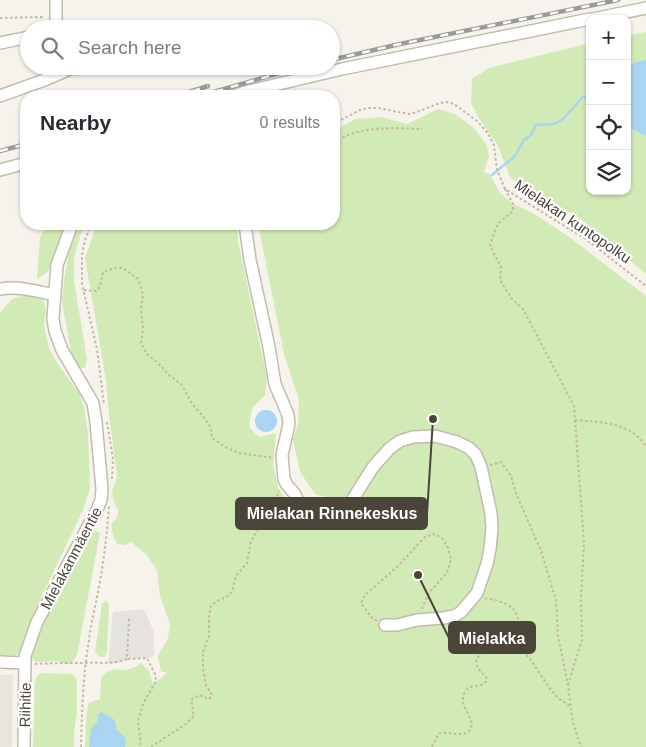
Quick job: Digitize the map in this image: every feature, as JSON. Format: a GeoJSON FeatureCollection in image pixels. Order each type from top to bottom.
{"type":"FeatureCollection","features":[{"type":"Feature","properties":{"kind":"street"},"geometry":{"type":"LineString","coordinates":[[55,20],[56,0]]}},
{"type":"Feature","properties":{"kind":"street"},"geometry":{"type":"LineString","coordinates":[[611,15],[646,8]]}},
{"type":"Feature","properties":{"kind":"street"},"geometry":{"type":"LineString","coordinates":[[340,69],[586,20]]}},
{"type":"Feature","properties":{"kind":"street"},"geometry":{"type":"LineString","coordinates":[[0,43],[20,39]]}},
{"type":"Feature","properties":{"kind":"street"},"geometry":{"type":"LineString","coordinates":[[0,96],[56,75]]}},
{"type":"Feature","properties":{"kind":"street"},"geometry":{"type":"LineString","coordinates":[[253,90],[317,75]]}},
{"type":"Feature","properties":{"kind":"street"},"geometry":{"type":"LineString","coordinates":[[0,170],[20,165]]}},
{"type":"Feature","properties":{"kind":"street","name":"Mielakanmäentie"},"geometry":{"type":"LineString","coordinates":[[25,663],[25,656],[37,622],[101,500],[100,457],[93,403],[62,350],[53,319],[57,265],[70,230]]}},
{"type":"Feature","properties":{"kind":"street"},"geometry":{"type":"LineString","coordinates":[[245,230],[275,384],[288,415],[289,424],[282,455],[284,479],[286,485],[294,493],[301,506],[320,514],[332,513],[342,509],[351,502],[373,467],[390,448],[400,441],[413,437],[435,436],[457,442],[469,448],[476,455],[481,468],[491,513],[492,528],[487,564],[477,593],[469,604],[454,616],[418,620],[397,625],[385,625]]}},
{"type":"Feature","properties":{"kind":"street"},"geometry":{"type":"LineString","coordinates":[[0,290],[17,288],[54,295]]}},
{"type":"Feature","properties":{"kind":"street"},"geometry":{"type":"LineString","coordinates":[[0,662],[25,663]]}},
{"type":"Feature","properties":{"kind":"street","name":"Riihitie"},"geometry":{"type":"LineString","coordinates":[[24,747],[25,663]]}},
{"type":"Feature","properties":{"kind":"path"},"geometry":{"type":"LineString","coordinates":[[0,18],[55,17]]}},
{"type":"Feature","properties":{"kind":"path","name":"Mielakan kuntopolku"},"geometry":{"type":"LineString","coordinates":[[340,121],[360,110],[368,108],[409,114],[440,103],[454,104],[477,122],[486,132],[494,146],[497,170],[505,190],[587,240],[646,286]]}},
{"type":"Feature","properties":{"kind":"path"},"geometry":{"type":"LineString","coordinates":[[340,139],[349,134],[386,128],[422,129]]}},
{"type":"Feature","properties":{"kind":"path"},"geometry":{"type":"LineString","coordinates":[[505,190],[513,204],[513,211],[498,224],[490,245],[501,266],[500,280],[512,299],[524,309],[574,406],[584,543],[580,597],[582,640],[568,685]]}},
{"type":"Feature","properties":{"kind":"path"},"geometry":{"type":"LineString","coordinates":[[84,290],[96,291],[100,287],[103,272],[114,268],[123,268],[138,279],[142,294],[143,329],[141,342],[146,353],[181,384],[193,405],[211,428],[212,438],[239,453],[282,459]]}},
{"type":"Feature","properties":{"kind":"path"},"geometry":{"type":"LineString","coordinates":[[574,420],[609,423],[627,428],[646,446]]}},
{"type":"Feature","properties":{"kind":"path"},"geometry":{"type":"LineString","coordinates":[[481,468],[501,462],[511,476],[516,493],[541,551],[556,600],[558,636],[568,685],[573,723],[582,747]]}},
{"type":"Feature","properties":{"kind":"path"},"geometry":{"type":"LineString","coordinates":[[151,747],[186,724],[194,716],[191,700],[199,695],[209,698],[212,695],[206,685],[202,668],[203,652],[209,636],[211,606],[217,601],[230,596],[236,576],[247,563],[251,541],[276,500],[284,479]]}},
{"type":"Feature","properties":{"kind":"path"},"geometry":{"type":"LineString","coordinates":[[385,625],[372,618],[361,603],[365,595],[396,568],[425,537],[434,534],[442,538],[448,548],[451,559],[447,573],[428,594],[418,620]]}},
{"type":"Feature","properties":{"kind":"path"},"geometry":{"type":"LineString","coordinates":[[469,604],[478,599],[487,598],[502,602],[514,610],[519,623],[521,649],[558,698],[570,706]]}},
{"type":"Feature","properties":{"kind":"path"},"geometry":{"type":"LineString","coordinates":[[432,747],[440,733],[467,733],[472,721],[463,706],[463,695],[467,689],[482,685],[487,679],[476,662],[477,657],[485,650],[486,641],[483,638],[465,634],[443,618]]}},
{"type":"Feature","properties":{"kind":"path"},"geometry":{"type":"LineString","coordinates":[[127,659],[129,619]]}},
{"type":"Feature","properties":{"kind":"path"},"geometry":{"type":"LineString","coordinates":[[25,663],[98,664],[147,658],[155,674],[156,681],[143,704],[138,720],[141,747]]}},
{"type":"Feature","properties":{"kind":"shaded area"},"geometry":{"type":"Polygon","coordinates":[[[144,609],[154,632],[154,656],[108,663],[113,612],[144,609]]]}},
{"type":"Feature","properties":{"kind":"shaded area"},"geometry":{"type":"Polygon","coordinates":[[[0,675],[13,675],[12,747],[0,747],[0,675]]]}},
{"type":"Feature","properties":{"kind":"green space"},"geometry":{"type":"Polygon","coordinates":[[[646,32],[646,113],[631,108],[631,35],[646,32]]]}},
{"type":"Feature","properties":{"kind":"green space"},"geometry":{"type":"Polygon","coordinates":[[[586,44],[586,195],[631,195],[631,121],[646,126],[646,274],[582,220],[511,179],[498,146],[471,103],[472,79],[489,68],[586,44]]]}},
{"type":"Feature","properties":{"kind":"green space"},"geometry":{"type":"Polygon","coordinates":[[[438,109],[455,114],[473,127],[486,144],[489,156],[484,172],[490,174],[499,192],[513,204],[533,213],[572,239],[646,296],[646,747],[85,747],[86,718],[89,703],[100,699],[101,677],[109,671],[130,669],[141,663],[149,671],[153,684],[167,673],[161,671],[158,656],[168,638],[170,624],[160,596],[157,570],[146,554],[131,542],[125,545],[117,544],[111,525],[117,517],[118,511],[113,500],[112,491],[117,477],[106,381],[85,258],[95,230],[237,230],[238,242],[267,378],[265,395],[252,408],[249,427],[259,437],[276,433],[273,464],[278,488],[294,510],[304,518],[324,521],[338,499],[316,495],[300,472],[293,439],[298,424],[299,400],[284,354],[259,230],[340,230],[340,127],[356,119],[381,117],[407,124],[438,109]]]}},
{"type":"Feature","properties":{"kind":"green space"},"geometry":{"type":"Polygon","coordinates":[[[44,230],[62,230],[51,267],[37,280],[40,238],[44,230]]]}},
{"type":"Feature","properties":{"kind":"green space"},"geometry":{"type":"Polygon","coordinates":[[[74,230],[83,230],[74,257],[74,281],[87,359],[85,368],[79,368],[71,352],[62,301],[71,237],[74,230]]]}},
{"type":"Feature","properties":{"kind":"green space"},"geometry":{"type":"Polygon","coordinates":[[[27,295],[43,300],[46,309],[44,325],[49,348],[57,363],[79,393],[84,407],[88,433],[90,489],[83,510],[31,619],[19,652],[16,655],[0,655],[0,313],[12,299],[27,295]]]}},
{"type":"Feature","properties":{"kind":"green space"},"geometry":{"type":"Polygon","coordinates":[[[92,530],[100,533],[77,655],[71,664],[58,661],[36,662],[28,655],[36,634],[92,530]]]}},
{"type":"Feature","properties":{"kind":"green space"},"geometry":{"type":"Polygon","coordinates":[[[107,601],[109,606],[107,652],[105,657],[99,657],[95,652],[102,603],[107,601]]]}},
{"type":"Feature","properties":{"kind":"green space"},"geometry":{"type":"Polygon","coordinates":[[[41,673],[72,674],[77,679],[74,747],[33,747],[35,681],[41,673]]]}},
{"type":"Feature","properties":{"kind":"water"},"geometry":{"type":"Polygon","coordinates":[[[646,60],[646,136],[631,129],[631,65],[646,60]]]}},
{"type":"Feature","properties":{"kind":"water"},"geometry":{"type":"Polygon","coordinates":[[[266,410],[274,413],[277,421],[274,429],[266,432],[258,429],[255,421],[258,413],[266,410]]]}},
{"type":"Feature","properties":{"kind":"water"},"geometry":{"type":"Polygon","coordinates":[[[101,712],[114,720],[117,730],[125,738],[125,747],[89,747],[91,729],[97,722],[98,714],[101,712]]]}},
{"type":"Feature","properties":{"kind":"waterway"},"geometry":{"type":"LineString","coordinates":[[492,175],[515,156],[524,140],[531,135],[536,125],[554,124],[562,120],[583,97],[586,97]]}},
{"type":"Feature","properties":{"kind":"railway"},"geometry":{"type":"LineString","coordinates":[[340,58],[618,0]]}},
{"type":"Feature","properties":{"kind":"railway"},"geometry":{"type":"LineString","coordinates":[[221,90],[273,75]]}},
{"type":"Feature","properties":{"kind":"railway"},"geometry":{"type":"LineString","coordinates":[[196,90],[208,86]]}},
{"type":"Feature","properties":{"kind":"railway"},"geometry":{"type":"LineString","coordinates":[[0,151],[20,146]]}},
{"type":"Feature","properties":{"kind":"place","name":"Mielakan Rinnekeskus"},"geometry":{"type":"Point","coordinates":[433,419]}},
{"type":"Feature","properties":{"kind":"place","name":"Mielakka"},"geometry":{"type":"Point","coordinates":[418,575]}}]}
